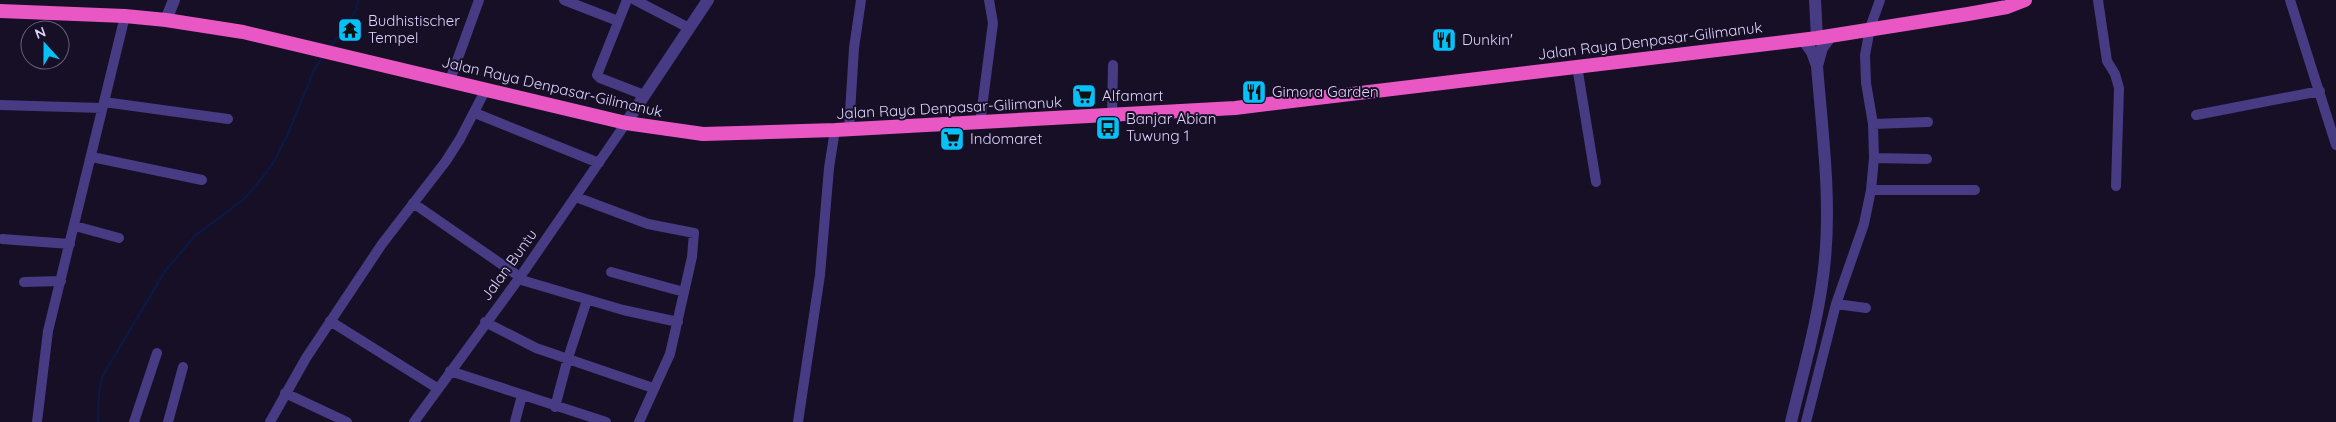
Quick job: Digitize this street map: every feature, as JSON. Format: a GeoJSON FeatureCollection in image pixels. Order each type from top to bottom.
{"type":"FeatureCollection","features":[{"type":"Feature","properties":{"kind":"highway","name":"Jalan Raya Denpasar-Gilimanuk"},"geometry":{"type":"LineString","coordinates":[[0,11],[125,16],[244,32],[626,123],[703,134],[835,130],[1235,108],[1817,37],[1968,14],[2007,6],[2025,0]]}},
{"type":"Feature","properties":{"kind":"street"},"geometry":{"type":"LineString","coordinates":[[166,20],[174,0]]}},
{"type":"Feature","properties":{"kind":"street"},"geometry":{"type":"LineString","coordinates":[[450,80],[479,0]]}},
{"type":"Feature","properties":{"kind":"street"},"geometry":{"type":"LineString","coordinates":[[564,0],[618,21]]}},
{"type":"Feature","properties":{"kind":"street"},"geometry":{"type":"LineString","coordinates":[[627,0],[597,75],[600,78],[644,95]]}},
{"type":"Feature","properties":{"kind":"street"},"geometry":{"type":"LineString","coordinates":[[635,0],[689,28]]}},
{"type":"Feature","properties":{"kind":"street"},"geometry":{"type":"LineString","coordinates":[[626,123],[708,0]]}},
{"type":"Feature","properties":{"kind":"street"},"geometry":{"type":"LineString","coordinates":[[850,129],[854,48],[861,0]]}},
{"type":"Feature","properties":{"kind":"street"},"geometry":{"type":"LineString","coordinates":[[980,122],[993,23],[989,0]]}},
{"type":"Feature","properties":{"kind":"street"},"geometry":{"type":"LineString","coordinates":[[1815,0],[1817,37],[1822,48],[1817,66]]}},
{"type":"Feature","properties":{"kind":"street"},"geometry":{"type":"LineString","coordinates":[[1806,422],[1836,304],[1864,224],[1871,190],[1874,158],[1873,124],[1865,70],[1866,46],[1880,0]]}},
{"type":"Feature","properties":{"kind":"street"},"geometry":{"type":"LineString","coordinates":[[2098,0],[2107,61],[2115,74],[2119,88],[2116,186]]}},
{"type":"Feature","properties":{"kind":"street"},"geometry":{"type":"LineString","coordinates":[[2290,0],[2336,145]]}},
{"type":"Feature","properties":{"kind":"street"},"geometry":{"type":"LineString","coordinates":[[37,422],[48,331],[125,16]]}},
{"type":"Feature","properties":{"kind":"street"},"geometry":{"type":"LineString","coordinates":[[1791,422],[1810,345],[1824,268],[1826,184],[1817,66],[1812,52],[1817,37]]}},
{"type":"Feature","properties":{"kind":"street"},"geometry":{"type":"LineString","coordinates":[[1112,116],[1113,65]]}},
{"type":"Feature","properties":{"kind":"street"},"geometry":{"type":"LineString","coordinates":[[1577,66],[1596,182]]}},
{"type":"Feature","properties":{"kind":"street"},"geometry":{"type":"LineString","coordinates":[[270,422],[285,393],[330,320],[382,244],[446,161],[475,113],[486,89]]}},
{"type":"Feature","properties":{"kind":"street"},"geometry":{"type":"LineString","coordinates":[[2196,116],[2320,91]]}},
{"type":"Feature","properties":{"kind":"street"},"geometry":{"type":"LineString","coordinates":[[0,105],[103,105],[228,120]]}},
{"type":"Feature","properties":{"kind":"street"},"geometry":{"type":"LineString","coordinates":[[475,113],[599,163]]}},
{"type":"Feature","properties":{"kind":"street"},"geometry":{"type":"LineString","coordinates":[[1873,124],[1928,122]]}},
{"type":"Feature","properties":{"kind":"street","name":"Jalan Buntu"},"geometry":{"type":"LineString","coordinates":[[414,422],[485,322],[519,278],[626,123]]}},
{"type":"Feature","properties":{"kind":"street"},"geometry":{"type":"LineString","coordinates":[[798,422],[820,275],[829,168],[835,130]]}},
{"type":"Feature","properties":{"kind":"street"},"geometry":{"type":"LineString","coordinates":[[92,157],[202,180]]}},
{"type":"Feature","properties":{"kind":"street"},"geometry":{"type":"LineString","coordinates":[[1874,158],[1927,159]]}},
{"type":"Feature","properties":{"kind":"street"},"geometry":{"type":"LineString","coordinates":[[1871,190],[1975,190]]}},
{"type":"Feature","properties":{"kind":"street"},"geometry":{"type":"LineString","coordinates":[[576,197],[648,224],[693,232],[695,235],[670,354],[639,422]]}},
{"type":"Feature","properties":{"kind":"street"},"geometry":{"type":"LineString","coordinates":[[413,203],[519,278],[587,300],[678,322]]}},
{"type":"Feature","properties":{"kind":"street"},"geometry":{"type":"LineString","coordinates":[[75,226],[119,238]]}},
{"type":"Feature","properties":{"kind":"street"},"geometry":{"type":"LineString","coordinates":[[2,239],[70,244]]}},
{"type":"Feature","properties":{"kind":"street"},"geometry":{"type":"LineString","coordinates":[[611,272],[684,292]]}},
{"type":"Feature","properties":{"kind":"street"},"geometry":{"type":"LineString","coordinates":[[24,282],[61,281]]}},
{"type":"Feature","properties":{"kind":"street"},"geometry":{"type":"LineString","coordinates":[[556,407],[568,358],[587,300]]}},
{"type":"Feature","properties":{"kind":"street"},"geometry":{"type":"LineString","coordinates":[[1836,304],[1866,308]]}},
{"type":"Feature","properties":{"kind":"street"},"geometry":{"type":"LineString","coordinates":[[330,320],[437,388]]}},
{"type":"Feature","properties":{"kind":"street"},"geometry":{"type":"LineString","coordinates":[[485,322],[536,348],[653,388]]}},
{"type":"Feature","properties":{"kind":"street"},"geometry":{"type":"LineString","coordinates":[[1810,345],[1825,349]]}},
{"type":"Feature","properties":{"kind":"street"},"geometry":{"type":"LineString","coordinates":[[134,422],[157,353]]}},
{"type":"Feature","properties":{"kind":"street"},"geometry":{"type":"LineString","coordinates":[[168,422],[183,367]]}},
{"type":"Feature","properties":{"kind":"street"},"geometry":{"type":"LineString","coordinates":[[450,371],[606,422]]}},
{"type":"Feature","properties":{"kind":"street"},"geometry":{"type":"LineString","coordinates":[[285,393],[347,422]]}},
{"type":"Feature","properties":{"kind":"street"},"geometry":{"type":"LineString","coordinates":[[515,422],[522,395]]}},
{"type":"Feature","properties":{"kind":"waterway"},"geometry":{"type":"LineString","coordinates":[[330,48],[356,10],[358,0]]}},
{"type":"Feature","properties":{"kind":"waterway"},"geometry":{"type":"LineString","coordinates":[[98,422],[99,392],[102,377],[165,271],[195,236],[244,199],[273,163],[287,136],[314,70],[324,56]]}},
{"type":"Feature","properties":{"kind":"place","name":"Budhistischer Tempel"},"geometry":{"type":"Point","coordinates":[350,30]}},
{"type":"Feature","properties":{"kind":"place","name":"Dunkin'"},"geometry":{"type":"Point","coordinates":[1444,40]}},
{"type":"Feature","properties":{"kind":"place","name":"Gimora Garden"},"geometry":{"type":"Point","coordinates":[1254,92]}},
{"type":"Feature","properties":{"kind":"place","name":"Alfamart"},"geometry":{"type":"Point","coordinates":[1084,96]}},
{"type":"Feature","properties":{"kind":"place","name":"Banjar Abian Tuwung 1"},"geometry":{"type":"Point","coordinates":[1108,128]}},
{"type":"Feature","properties":{"kind":"place","name":"Indomaret"},"geometry":{"type":"Point","coordinates":[952,139]}}]}
